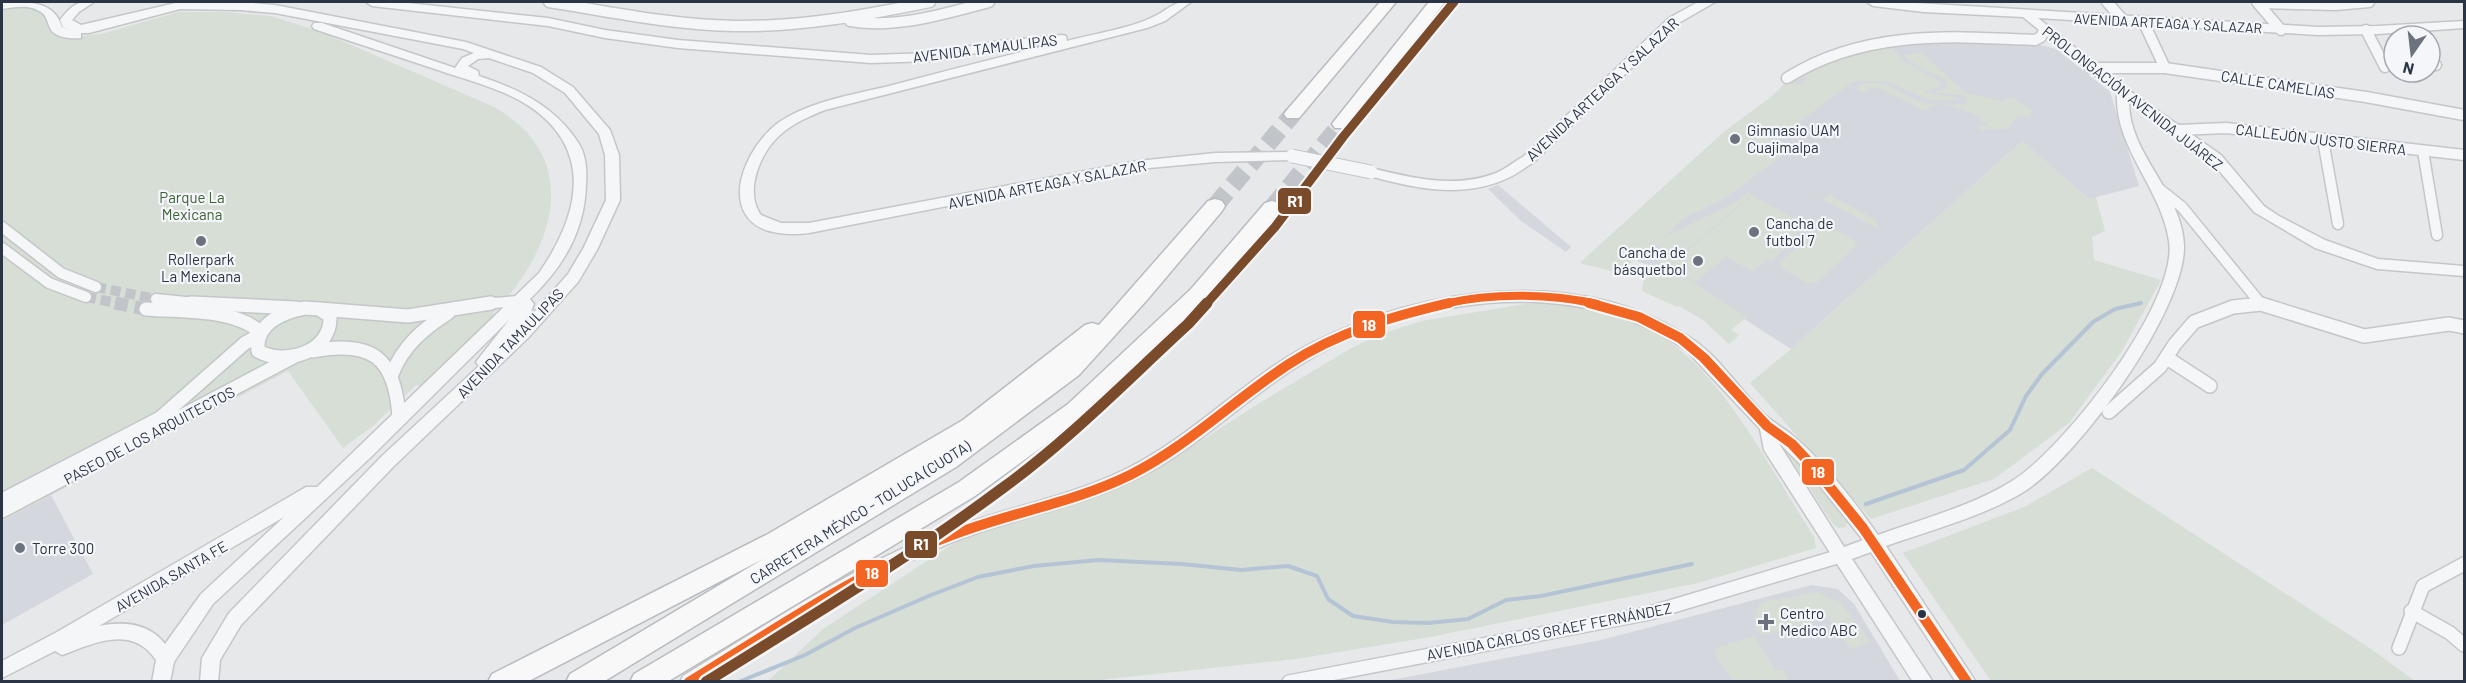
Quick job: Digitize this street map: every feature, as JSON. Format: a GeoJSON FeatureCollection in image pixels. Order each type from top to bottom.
{"type":"FeatureCollection","features":[{"type":"Feature","properties":{"kind":"highway"},"geometry":{"type":"LineString","coordinates":[[1293,114],[1389,2]]}},
{"type":"Feature","properties":{"kind":"highway"},"geometry":{"type":"LineString","coordinates":[[1341,124],[1437,2]]}},
{"type":"Feature","properties":{"kind":"highway","name":"CARRETERA MÉXICO - TOLUCA (CUOTA)"},"geometry":{"type":"LineString","coordinates":[[579,681],[948,461],[1071,369],[1140,295],[1215,206]]}},
{"type":"Feature","properties":{"kind":"highway"},"geometry":{"type":"LineString","coordinates":[[643,681],[967,489],[1076,410],[1198,294],[1272,208]]}},
{"type":"Feature","properties":{"kind":"highway"},"geometry":{"type":"LineString","coordinates":[[501,681],[776,541],[971,426],[1140,295]]}},
{"type":"Feature","properties":{"kind":"street","name":"AVENIDA TAMAULIPAS"},"geometry":{"type":"LineString","coordinates":[[2,5],[39,2]]}},
{"type":"Feature","properties":{"kind":"street","name":"AVENIDA TAMAULIPAS"},"geometry":{"type":"LineString","coordinates":[[88,2],[69,14],[67,24],[80,29],[89,29],[162,8],[200,4],[275,9],[493,53],[537,70],[569,90],[605,133],[612,155],[613,200],[573,278],[554,301],[477,378],[388,461],[235,619],[211,658],[209,681]]}},
{"type":"Feature","properties":{"kind":"street","name":"AVENIDA TAMAULIPAS"},"geometry":{"type":"LineString","coordinates":[[372,2],[548,22],[605,34],[678,44],[871,58],[931,57],[999,45],[1098,37]]}},
{"type":"Feature","properties":{"kind":"street"},"geometry":{"type":"LineString","coordinates":[[549,2],[686,23],[734,26],[843,19],[930,2]]}},
{"type":"Feature","properties":{"kind":"street"},"geometry":{"type":"LineString","coordinates":[[843,19],[872,23],[906,20],[989,2]]}},
{"type":"Feature","properties":{"kind":"street"},"geometry":{"type":"LineString","coordinates":[[1098,37],[1152,21],[1185,2]]}},
{"type":"Feature","properties":{"kind":"street","name":"AVENIDA ARTEAGA Y SALAZAR"},"geometry":{"type":"LineString","coordinates":[[1098,37],[821,107],[798,117],[775,131],[757,155],[748,177],[746,200],[750,210],[756,219],[770,224],[791,230],[809,228],[1138,165],[1186,158],[1247,154],[1292,156],[1421,184],[1451,187],[1476,183],[1502,176],[1529,159],[1673,21],[1696,6],[1708,2]]}},
{"type":"Feature","properties":{"kind":"street","name":"AVENIDA ARTEAGA Y SALAZAR"},"geometry":{"type":"LineString","coordinates":[[1873,2],[1924,8],[2281,30],[2366,30],[2464,24]]}},
{"type":"Feature","properties":{"kind":"street"},"geometry":{"type":"LineString","coordinates":[[2107,2],[2123,20]]}},
{"type":"Feature","properties":{"kind":"street"},"geometry":{"type":"LineString","coordinates":[[2258,2],[2336,5],[2369,2]]}},
{"type":"Feature","properties":{"kind":"street"},"geometry":{"type":"LineString","coordinates":[[2258,2],[2281,30]]}},
{"type":"Feature","properties":{"kind":"street","name":"AVENIDA TAMAULIPAS"},"geometry":{"type":"LineString","coordinates":[[24,3],[48,9],[53,16],[56,28],[73,35],[105,31],[163,13],[197,8],[271,13],[304,21],[503,88],[534,104],[557,125],[574,146],[580,167],[579,208],[561,252],[544,277],[338,477],[207,599],[165,659],[161,681]]}},
{"type":"Feature","properties":{"kind":"street","name":"PROLONGACIÓN AVENIDA JUÁREZ"},"geometry":{"type":"LineString","coordinates":[[2027,15],[2090,68],[2216,158],[2259,209],[2320,244],[2377,264],[2464,271]]}},
{"type":"Feature","properties":{"kind":"street"},"geometry":{"type":"LineString","coordinates":[[2143,21],[2165,68]]}},
{"type":"Feature","properties":{"kind":"street"},"geometry":{"type":"LineString","coordinates":[[1787,78],[1800,68],[1846,51],[1934,37],[2035,40],[2041,37],[2044,30]]}},
{"type":"Feature","properties":{"kind":"street"},"geometry":{"type":"LineString","coordinates":[[2366,30],[2382,61]]}},
{"type":"Feature","properties":{"kind":"street"},"geometry":{"type":"LineString","coordinates":[[376,46],[385,39],[408,35]]}},
{"type":"Feature","properties":{"kind":"street"},"geometry":{"type":"LineString","coordinates":[[999,45],[1005,59]]}},
{"type":"Feature","properties":{"kind":"street"},"geometry":{"type":"LineString","coordinates":[[493,53],[475,56],[464,62],[461,67],[466,72],[502,84],[503,88]]}},
{"type":"Feature","properties":{"kind":"street","name":"CALLE CAMELIAS"},"geometry":{"type":"LineString","coordinates":[[2090,68],[2165,68],[2378,99],[2464,115]]}},
{"type":"Feature","properties":{"kind":"street"},"geometry":{"type":"LineString","coordinates":[[1840,556],[1995,499],[2017,488],[2041,469],[2088,415],[2138,346],[2177,265],[2177,244],[2158,188],[2129,138],[2121,105],[2123,92]]}},
{"type":"Feature","properties":{"kind":"street","name":"CALLEJÓN JUSTO SIERRA"},"geometry":{"type":"LineString","coordinates":[[2178,130],[2226,128],[2464,155]]}},
{"type":"Feature","properties":{"kind":"street"},"geometry":{"type":"LineString","coordinates":[[2323,140],[2338,224]]}},
{"type":"Feature","properties":{"kind":"street"},"geometry":{"type":"LineString","coordinates":[[2423,151],[2437,235]]}},
{"type":"Feature","properties":{"kind":"street"},"geometry":{"type":"LineString","coordinates":[[2158,188],[2182,207],[2261,304]]}},
{"type":"Feature","properties":{"kind":"street"},"geometry":{"type":"LineString","coordinates":[[579,208],[579,232],[584,235],[597,235]]}},
{"type":"Feature","properties":{"kind":"street"},"geometry":{"type":"LineString","coordinates":[[2,227],[61,273],[96,287]]}},
{"type":"Feature","properties":{"kind":"street"},"geometry":{"type":"LineString","coordinates":[[2,248],[49,283],[86,297]]}},
{"type":"Feature","properties":{"kind":"street"},"geometry":{"type":"LineString","coordinates":[[689,681],[903,556],[980,524],[1074,497],[1133,474],[1258,385],[1315,349],[1362,327],[1416,309],[1524,296],[1566,298],[1623,310],[1658,326],[1689,345],[1713,365],[1768,428],[1790,441],[1847,508],[1967,681]]}},
{"type":"Feature","properties":{"kind":"street"},"geometry":{"type":"LineString","coordinates":[[156,299],[213,305],[356,310],[407,316],[487,302],[519,301],[527,304],[527,308],[493,348],[477,378]]}},
{"type":"Feature","properties":{"kind":"street"},"geometry":{"type":"LineString","coordinates":[[2109,412],[2144,383],[2194,322],[2233,307],[2261,304],[2290,315],[2364,336],[2449,324],[2464,327]]}},
{"type":"Feature","properties":{"kind":"street"},"geometry":{"type":"LineString","coordinates":[[146,309],[243,318],[259,334],[258,351],[272,359],[336,347],[352,348],[374,356],[392,374],[399,417]]}},
{"type":"Feature","properties":{"kind":"street","name":"PASEO DE LOS ARQUITECTOS"},"geometry":{"type":"LineString","coordinates":[[2,500],[160,418],[277,317],[300,309]]}},
{"type":"Feature","properties":{"kind":"street"},"geometry":{"type":"LineString","coordinates":[[300,355],[322,341],[331,328],[330,316],[319,309]]}},
{"type":"Feature","properties":{"kind":"street"},"geometry":{"type":"LineString","coordinates":[[392,374],[410,342],[419,332],[454,309]]}},
{"type":"Feature","properties":{"kind":"street","name":"PASEO DE LOS ARQUITECTOS"},"geometry":{"type":"LineString","coordinates":[[2,511],[300,355]]}},
{"type":"Feature","properties":{"kind":"street"},"geometry":{"type":"LineString","coordinates":[[2166,358],[2210,386]]}},
{"type":"Feature","properties":{"kind":"street"},"geometry":{"type":"LineString","coordinates":[[1768,428],[1770,445],[1840,556],[1924,681]]}},
{"type":"Feature","properties":{"kind":"street","name":"AVENIDA SANTA FE"},"geometry":{"type":"LineString","coordinates":[[2,670],[63,638],[338,477]]}},
{"type":"Feature","properties":{"kind":"street","name":"AVENIDA CARLOS GRAEF FERNÁNDEZ"},"geometry":{"type":"LineString","coordinates":[[1289,681],[1650,613],[1840,556]]}},
{"type":"Feature","properties":{"kind":"street"},"geometry":{"type":"LineString","coordinates":[[2399,648],[2411,611],[2423,586],[2464,564]]}},
{"type":"Feature","properties":{"kind":"street"},"geometry":{"type":"LineString","coordinates":[[2411,611],[2450,633],[2464,645]]}},
{"type":"Feature","properties":{"kind":"street","name":"AVENIDA SANTA FE"},"geometry":{"type":"LineString","coordinates":[[2,680],[69,644],[98,634],[137,633],[148,638],[165,659]]}},
{"type":"Feature","properties":{"kind":"shaded area"},"geometry":{"type":"Polygon","coordinates":[[[1910,42],[2033,43],[2056,49],[2110,92],[2139,186],[2089,199],[2022,141],[1791,349],[1684,280],[1660,270],[1635,260],[1616,272],[1580,263],[1725,131],[1770,98],[1789,80],[1848,53],[1910,42]]]}},
{"type":"Feature","properties":{"kind":"shaded area"},"geometry":{"type":"Polygon","coordinates":[[[1498,185],[1571,247],[1566,252],[1521,221],[1488,189],[1498,185]]]}},
{"type":"Feature","properties":{"kind":"shaded area"},"geometry":{"type":"Polygon","coordinates":[[[51,495],[93,574],[2,625],[2,521],[51,495]]]}},
{"type":"Feature","properties":{"kind":"shaded area","name":"Centro Medico ABC"},"geometry":{"type":"Polygon","coordinates":[[[1812,585],[1838,589],[1854,604],[1900,681],[1381,682],[1601,640],[1812,585]]]}},
{"type":"Feature","properties":{"kind":"green space","name":"Parque La Mexicana"},"geometry":{"type":"Polygon","coordinates":[[[25,5],[43,9],[51,25],[81,36],[101,34],[178,12],[223,12],[271,16],[319,31],[492,106],[521,127],[540,151],[550,177],[551,205],[544,233],[532,261],[515,288],[493,313],[494,315],[421,386],[416,385],[373,426],[343,448],[288,371],[2,521],[2,6],[25,5]]]}},
{"type":"Feature","properties":{"kind":"green space"},"geometry":{"type":"Polygon","coordinates":[[[1885,46],[1888,50],[1893,49],[1905,62],[1941,82],[1939,87],[1925,91],[1927,93],[1957,97],[1961,100],[1928,100],[1888,82],[1851,83],[1777,139],[1794,150],[1784,154],[1724,199],[1682,219],[1664,238],[1749,193],[1752,194],[1668,266],[1647,271],[1649,266],[1652,267],[1670,254],[1655,244],[1637,257],[1641,263],[1635,260],[1616,272],[1580,263],[1723,133],[1790,80],[1800,85],[1807,79],[1798,73],[1850,52],[1855,56],[1860,55],[1857,51],[1885,46]]]}},
{"type":"Feature","properties":{"kind":"green space"},"geometry":{"type":"Polygon","coordinates":[[[1921,52],[1966,93],[2002,101],[2011,97],[2032,110],[2029,117],[2019,115],[2007,129],[1980,131],[1978,127],[1988,126],[1976,115],[1954,107],[1938,105],[1923,110],[1880,89],[1872,88],[1865,93],[1856,88],[1865,84],[1883,84],[1917,101],[1926,103],[1945,105],[1968,102],[1963,95],[1933,92],[1947,88],[1945,79],[1922,69],[1903,55],[1921,52]]]}},
{"type":"Feature","properties":{"kind":"green space"},"geometry":{"type":"Polygon","coordinates":[[[2022,141],[2089,199],[2096,197],[2105,231],[2092,237],[2094,260],[2161,280],[2122,351],[2069,423],[1994,479],[1871,519],[1750,383],[1791,349],[2022,141]]]}},
{"type":"Feature","properties":{"kind":"green space"},"geometry":{"type":"Polygon","coordinates":[[[1829,194],[1876,220],[1880,230],[1822,199],[1829,194]]]}},
{"type":"Feature","properties":{"kind":"green space","name":"Cancha de futbol 7"},"geometry":{"type":"Polygon","coordinates":[[[1752,195],[1806,225],[1792,238],[1794,240],[1771,261],[1767,259],[1753,272],[1715,250],[1726,257],[1695,282],[1670,266],[1752,195]]]}},
{"type":"Feature","properties":{"kind":"green space"},"geometry":{"type":"Polygon","coordinates":[[[1824,224],[1854,240],[1857,245],[1817,283],[1807,283],[1781,268],[1780,262],[1824,224]]]}},
{"type":"Feature","properties":{"kind":"green space"},"geometry":{"type":"Polygon","coordinates":[[[1672,269],[1747,317],[1731,330],[1739,335],[1729,344],[1703,320],[1679,306],[1642,291],[1644,277],[1672,269]]]}},
{"type":"Feature","properties":{"kind":"green space"},"geometry":{"type":"Polygon","coordinates":[[[1525,304],[1563,305],[1619,317],[1654,332],[1692,360],[1731,406],[1749,432],[1814,537],[1816,548],[1698,583],[1430,637],[1296,659],[1081,682],[767,682],[823,629],[965,536],[1092,498],[1139,478],[1348,350],[1378,335],[1422,321],[1525,304]]]}},
{"type":"Feature","properties":{"kind":"green space"},"geometry":{"type":"Polygon","coordinates":[[[1778,440],[1782,440],[1847,523],[1846,527],[1839,528],[1833,524],[1778,440]]]}},
{"type":"Feature","properties":{"kind":"green space"},"geometry":{"type":"Polygon","coordinates":[[[2092,468],[2371,649],[2415,681],[1991,681],[1903,553],[2024,507],[2092,468]]]}},
{"type":"Feature","properties":{"kind":"green space"},"geometry":{"type":"Polygon","coordinates":[[[1816,592],[1840,602],[1871,642],[1851,649],[1828,617],[1763,636],[1756,629],[1757,610],[1763,602],[1816,592]]]}},
{"type":"Feature","properties":{"kind":"green space"},"geometry":{"type":"Polygon","coordinates":[[[1754,636],[1775,670],[1783,670],[1789,681],[1733,681],[1716,658],[1715,652],[1718,647],[1754,636]]]}},
{"type":"Feature","properties":{"kind":"waterway"},"geometry":{"type":"LineString","coordinates":[[1866,504],[1964,470],[2010,430],[2026,396],[2042,374],[2093,322],[2115,309],[2141,303],[2136,304]]}},
{"type":"Feature","properties":{"kind":"waterway"},"geometry":{"type":"LineString","coordinates":[[741,681],[805,655],[855,628],[931,595],[978,577],[1034,566],[1098,560],[1182,564],[1241,570],[1288,566],[1317,576],[1328,599],[1353,616],[1393,622],[1428,623],[1468,619],[1506,600],[1541,596],[1692,564]]}},
{"type":"Feature","properties":{"kind":"tunnel"},"geometry":{"type":"LineString","coordinates":[[1215,206],[1293,114]]}},
{"type":"Feature","properties":{"kind":"tunnel"},"geometry":{"type":"LineString","coordinates":[[1272,208],[1341,124]]}},
{"type":"Feature","properties":{"kind":"tunnel"},"geometry":{"type":"LineString","coordinates":[[96,287],[156,299]]}},
{"type":"Feature","properties":{"kind":"tunnel"},"geometry":{"type":"LineString","coordinates":[[86,297],[122,304]]}},
{"type":"Feature","properties":{"kind":"tunnel"},"geometry":{"type":"LineString","coordinates":[[115,303],[146,309]]}},
{"type":"Feature","properties":{"kind":"transit line","name":"R1"},"geometry":{"type":"LineString","coordinates":[[706,682],[872,578],[1001,490],[1060,442],[1188,324],[1275,227],[1343,137],[1454,2]]}},
{"type":"Feature","properties":{"kind":"transit line","name":"18"},"geometry":{"type":"LineString","coordinates":[[689,682],[836,594],[926,546],[987,523],[1084,494],[1130,475],[1178,446],[1268,378],[1316,348],[1358,329],[1403,313],[1450,303],[1498,297],[1547,297],[1594,303],[1639,317],[1693,347],[1756,415],[1792,444],[1841,499],[1885,558],[1967,682]]}},
{"type":"Feature","properties":{"kind":"place","name":"Gimnasio UAM Cuajimalpa"},"geometry":{"type":"Point","coordinates":[1735,139]}},
{"type":"Feature","properties":{"kind":"place","name":"Cancha de futbol 7"},"geometry":{"type":"Point","coordinates":[1754,232]}},
{"type":"Feature","properties":{"kind":"place","name":"Rollerpark La Mexicana"},"geometry":{"type":"Point","coordinates":[201,241]}},
{"type":"Feature","properties":{"kind":"place","name":"Cancha de básquetbol"},"geometry":{"type":"Point","coordinates":[1698,261]}},
{"type":"Feature","properties":{"kind":"place","name":"Torre 300"},"geometry":{"type":"Point","coordinates":[20,548]}},
{"type":"Feature","properties":{"kind":"place","name":"Centro Medico ABC"},"geometry":{"type":"Point","coordinates":[1766,622]}}]}
